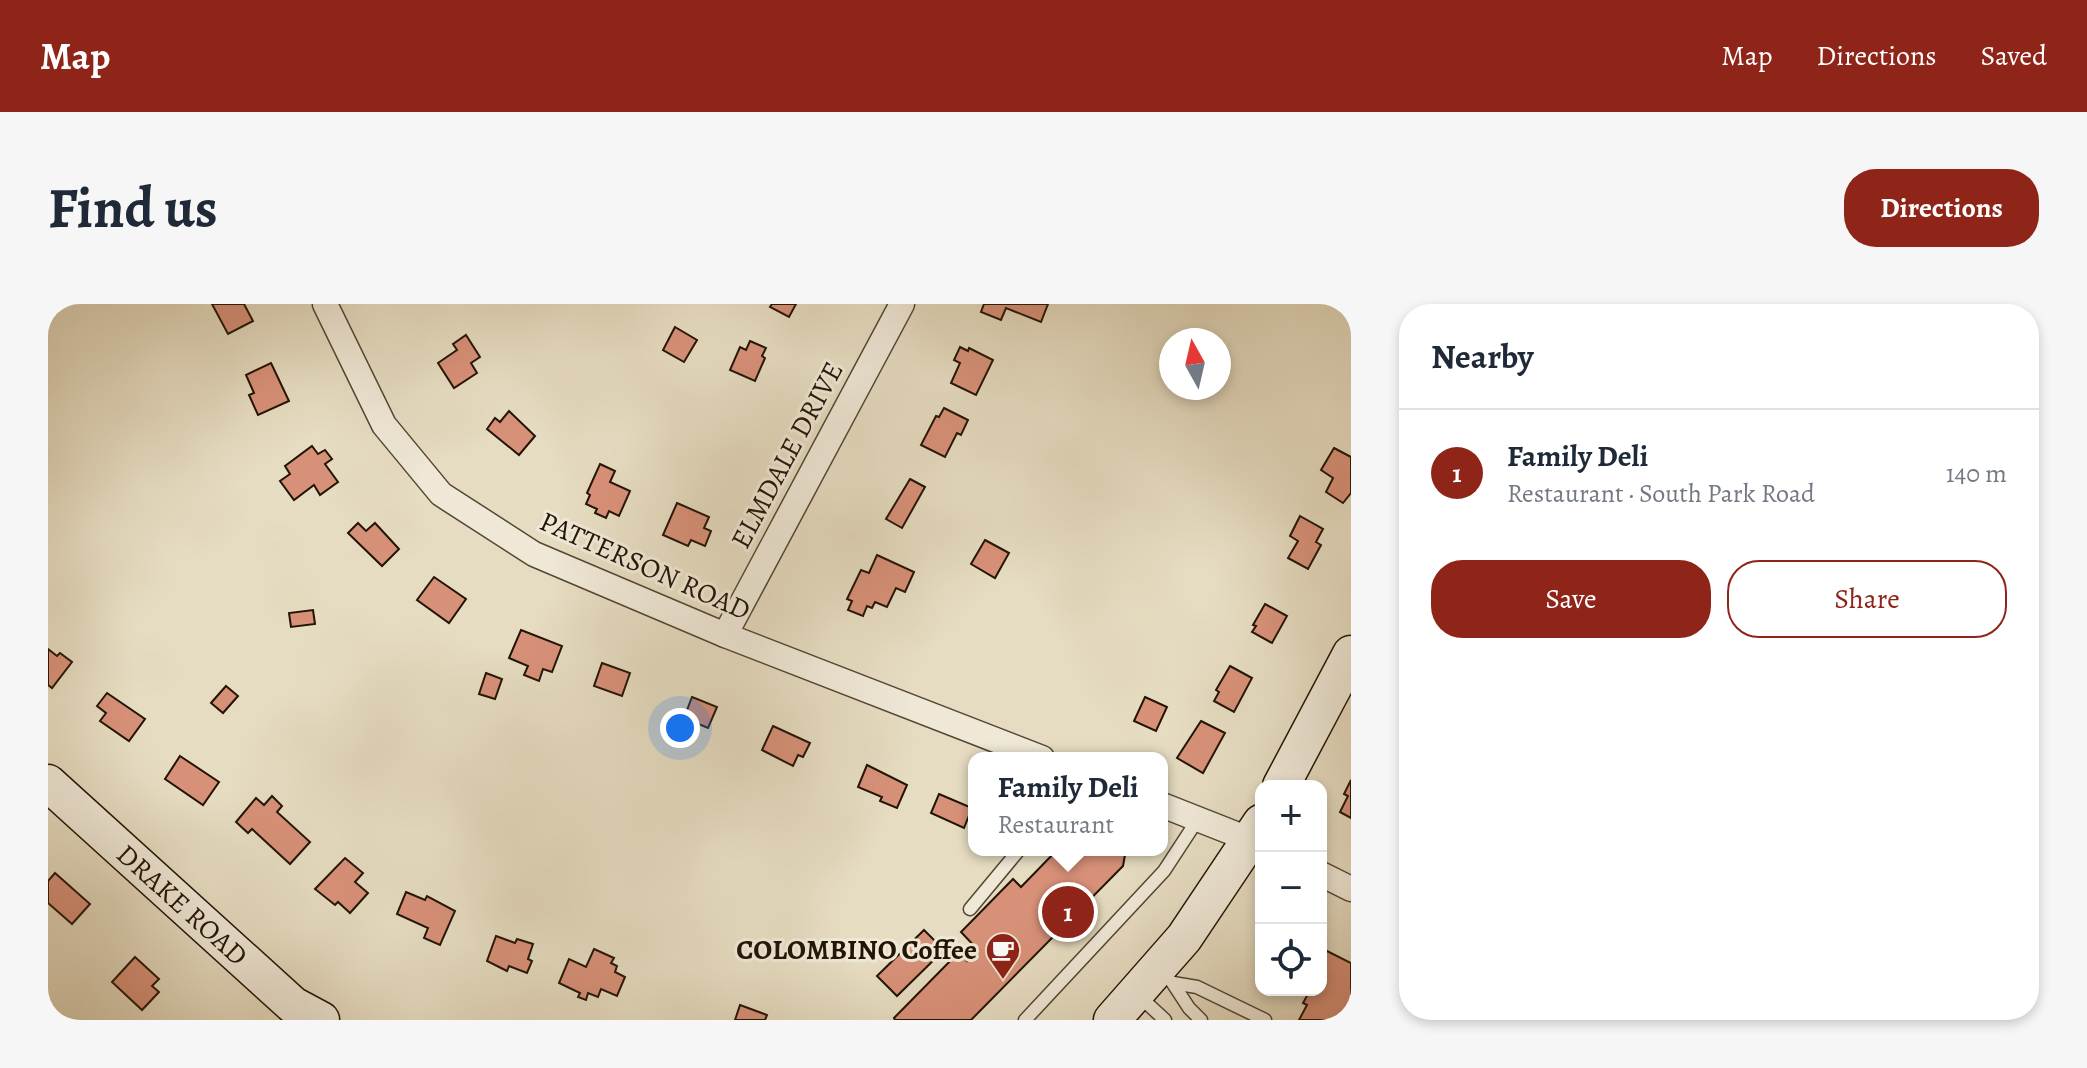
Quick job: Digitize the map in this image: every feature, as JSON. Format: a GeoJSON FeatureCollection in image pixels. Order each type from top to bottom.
{"type":"FeatureCollection","features":[{"type":"Feature","properties":{"kind":"street","name":"PATTERSON ROAD"},"geometry":{"type":"LineString","coordinates":[[325,304],[384,425],[441,494],[534,554],[725,635],[1027,752]]}},
{"type":"Feature","properties":{"kind":"street","name":"ELMDALE DRIVE"},"geometry":{"type":"LineString","coordinates":[[725,635],[902,304]]}},
{"type":"Feature","properties":{"kind":"street"},"geometry":{"type":"LineString","coordinates":[[1284,780],[1351,654]]}},
{"type":"Feature","properties":{"kind":"street","name":"DRAKE ROAD"},"geometry":{"type":"LineString","coordinates":[[48,783],[293,1005],[321,1020]]}},
{"type":"Feature","properties":{"kind":"street"},"geometry":{"type":"LineString","coordinates":[[1168,807],[1255,835]]}},
{"type":"Feature","properties":{"kind":"street"},"geometry":{"type":"LineString","coordinates":[[1112,1020],[1156,981],[1255,840]]}},
{"type":"Feature","properties":{"kind":"street"},"geometry":{"type":"LineString","coordinates":[[1327,877],[1351,889]]}},
{"type":"Feature","properties":{"kind":"lane"},"geometry":{"type":"LineString","coordinates":[[1025,1020],[1164,871],[1198,819]]}},
{"type":"Feature","properties":{"kind":"lane"},"geometry":{"type":"LineString","coordinates":[[970,909],[1014,856]]}},
{"type":"Feature","properties":{"kind":"lane"},"geometry":{"type":"LineString","coordinates":[[1156,981],[1165,1020]]}},
{"type":"Feature","properties":{"kind":"lane"},"geometry":{"type":"LineString","coordinates":[[1156,981],[1201,1020]]}},
{"type":"Feature","properties":{"kind":"lane"},"geometry":{"type":"LineString","coordinates":[[1156,981],[1197,987],[1265,1020]]}},
{"type":"Feature","properties":{"kind":"building"},"geometry":{"type":"Polygon","coordinates":[[[212,304],[244,304],[253,321],[228,334],[212,304]]]}},
{"type":"Feature","properties":{"kind":"building"},"geometry":{"type":"Polygon","coordinates":[[[772,304],[796,304],[789,317],[770,307],[772,304]]]}},
{"type":"Feature","properties":{"kind":"building"},"geometry":{"type":"Polygon","coordinates":[[[984,304],[1048,304],[1041,322],[1006,308],[1001,320],[981,312],[984,304]]]}},
{"type":"Feature","properties":{"kind":"building"},"geometry":{"type":"Polygon","coordinates":[[[675,327],[697,340],[684,362],[663,350],[675,327]]]}},
{"type":"Feature","properties":{"kind":"building"},"geometry":{"type":"Polygon","coordinates":[[[466,335],[480,357],[471,363],[477,373],[454,388],[438,363],[457,350],[453,344],[466,335]]]}},
{"type":"Feature","properties":{"kind":"building"},"geometry":{"type":"Polygon","coordinates":[[[750,341],[766,348],[755,381],[730,370],[740,347],[746,350],[750,341]]]}},
{"type":"Feature","properties":{"kind":"building"},"geometry":{"type":"Polygon","coordinates":[[[960,347],[993,360],[976,395],[951,383],[960,363],[954,360],[960,347]]]}},
{"type":"Feature","properties":{"kind":"building"},"geometry":{"type":"Polygon","coordinates":[[[271,363],[289,401],[258,415],[249,395],[254,393],[246,375],[271,363]]]}},
{"type":"Feature","properties":{"kind":"building"},"geometry":{"type":"Polygon","coordinates":[[[944,408],[968,420],[961,435],[957,433],[945,457],[921,445],[936,416],[939,417],[944,408]]]}},
{"type":"Feature","properties":{"kind":"building"},"geometry":{"type":"Polygon","coordinates":[[[509,411],[535,436],[519,455],[487,429],[495,418],[500,422],[509,411]]]}},
{"type":"Feature","properties":{"kind":"building"},"geometry":{"type":"Polygon","coordinates":[[[312,446],[318,454],[325,450],[332,459],[325,464],[338,482],[320,495],[314,485],[294,500],[280,481],[290,474],[285,466],[312,446]]]}},
{"type":"Feature","properties":{"kind":"building"},"geometry":{"type":"Polygon","coordinates":[[[1334,448],[1351,457],[1351,493],[1343,503],[1326,492],[1333,478],[1321,470],[1334,448]]]}},
{"type":"Feature","properties":{"kind":"building"},"geometry":{"type":"Polygon","coordinates":[[[600,464],[615,471],[610,482],[630,491],[619,516],[609,511],[606,518],[586,504],[590,495],[587,493],[600,464]]]}},
{"type":"Feature","properties":{"kind":"building"},"geometry":{"type":"Polygon","coordinates":[[[910,479],[925,487],[902,528],[886,519],[910,479]]]}},
{"type":"Feature","properties":{"kind":"building"},"geometry":{"type":"Polygon","coordinates":[[[677,503],[709,517],[704,528],[711,531],[705,546],[691,540],[688,546],[663,535],[677,503]]]}},
{"type":"Feature","properties":{"kind":"building"},"geometry":{"type":"Polygon","coordinates":[[[1300,516],[1323,529],[1316,542],[1321,545],[1308,569],[1288,558],[1298,541],[1290,536],[1300,516]]]}},
{"type":"Feature","properties":{"kind":"building"},"geometry":{"type":"Polygon","coordinates":[[[358,523],[366,531],[375,523],[399,549],[382,566],[348,533],[358,523]]]}},
{"type":"Feature","properties":{"kind":"building"},"geometry":{"type":"Polygon","coordinates":[[[985,540],[1009,553],[995,578],[971,564],[985,540]]]}},
{"type":"Feature","properties":{"kind":"building"},"geometry":{"type":"Polygon","coordinates":[[[877,555],[914,572],[905,592],[896,588],[887,607],[875,602],[872,608],[867,606],[863,616],[848,610],[852,601],[847,599],[861,570],[869,573],[877,555]]]}},
{"type":"Feature","properties":{"kind":"building"},"geometry":{"type":"Polygon","coordinates":[[[434,577],[466,599],[449,623],[417,600],[434,577]]]}},
{"type":"Feature","properties":{"kind":"building"},"geometry":{"type":"Polygon","coordinates":[[[1265,604],[1287,616],[1272,643],[1252,632],[1265,604]]]}},
{"type":"Feature","properties":{"kind":"building"},"geometry":{"type":"Polygon","coordinates":[[[313,610],[315,624],[291,627],[289,613],[313,610]]]}},
{"type":"Feature","properties":{"kind":"building"},"geometry":{"type":"Polygon","coordinates":[[[521,630],[562,646],[552,672],[543,669],[539,681],[524,675],[528,666],[509,658],[521,630]]]}},
{"type":"Feature","properties":{"kind":"building"},"geometry":{"type":"Polygon","coordinates":[[[48,649],[72,662],[52,688],[48,685],[48,649]]]}},
{"type":"Feature","properties":{"kind":"building"},"geometry":{"type":"Polygon","coordinates":[[[602,663],[630,673],[622,696],[594,686],[602,663]]]}},
{"type":"Feature","properties":{"kind":"building"},"geometry":{"type":"Polygon","coordinates":[[[1230,666],[1252,678],[1234,712],[1214,701],[1219,692],[1216,690],[1230,666]]]}},
{"type":"Feature","properties":{"kind":"building"},"geometry":{"type":"Polygon","coordinates":[[[486,673],[502,679],[495,699],[479,694],[486,673]]]}},
{"type":"Feature","properties":{"kind":"building"},"geometry":{"type":"Polygon","coordinates":[[[226,686],[238,696],[223,713],[211,703],[226,686]]]}},
{"type":"Feature","properties":{"kind":"building"},"geometry":{"type":"Polygon","coordinates":[[[107,693],[145,719],[129,741],[100,721],[106,713],[97,706],[107,693]]]}},
{"type":"Feature","properties":{"kind":"building"},"geometry":{"type":"Polygon","coordinates":[[[692,697],[717,707],[708,728],[684,718],[692,697]]]}},
{"type":"Feature","properties":{"kind":"building"},"geometry":{"type":"Polygon","coordinates":[[[1145,697],[1167,707],[1156,731],[1134,721],[1145,697]]]}},
{"type":"Feature","properties":{"kind":"building"},"geometry":{"type":"Polygon","coordinates":[[[1201,721],[1225,733],[1203,773],[1177,758],[1201,721]]]}},
{"type":"Feature","properties":{"kind":"building"},"geometry":{"type":"Polygon","coordinates":[[[773,726],[810,743],[803,757],[798,755],[793,766],[762,750],[773,726]]]}},
{"type":"Feature","properties":{"kind":"building"},"geometry":{"type":"Polygon","coordinates":[[[180,756],[219,782],[203,805],[165,779],[180,756]]]}},
{"type":"Feature","properties":{"kind":"building"},"geometry":{"type":"Polygon","coordinates":[[[867,765],[907,785],[897,808],[880,801],[882,797],[858,787],[867,765]]]}},
{"type":"Feature","properties":{"kind":"building"},"geometry":{"type":"Polygon","coordinates":[[[1351,780],[1351,818],[1340,812],[1351,780]]]}},
{"type":"Feature","properties":{"kind":"building"},"geometry":{"type":"Polygon","coordinates":[[[939,794],[968,806],[964,828],[931,813],[939,794]]]}},
{"type":"Feature","properties":{"kind":"building"},"geometry":{"type":"Polygon","coordinates":[[[272,796],[282,806],[277,812],[310,842],[290,864],[252,829],[248,833],[236,822],[256,798],[264,805],[272,796]]]}},
{"type":"Feature","properties":{"kind":"building"},"geometry":{"type":"Polygon","coordinates":[[[1051,856],[1125,856],[1123,866],[971,1020],[895,1020],[959,952],[967,961],[978,950],[961,932],[1013,879],[1021,887],[1051,856]]]}},
{"type":"Feature","properties":{"kind":"building"},"geometry":{"type":"Polygon","coordinates":[[[345,858],[363,873],[355,882],[368,893],[350,913],[315,889],[345,858]]]}},
{"type":"Feature","properties":{"kind":"building"},"geometry":{"type":"Polygon","coordinates":[[[55,873],[90,904],[72,924],[48,903],[48,881],[55,873]]]}},
{"type":"Feature","properties":{"kind":"building"},"geometry":{"type":"Polygon","coordinates":[[[406,892],[425,900],[427,896],[455,911],[440,945],[424,938],[428,928],[397,914],[406,892]]]}},
{"type":"Feature","properties":{"kind":"building"},"geometry":{"type":"Polygon","coordinates":[[[924,930],[944,950],[897,996],[877,976],[924,930]]]}},
{"type":"Feature","properties":{"kind":"building"},"geometry":{"type":"Polygon","coordinates":[[[496,936],[515,943],[517,939],[533,944],[528,959],[532,961],[527,973],[509,966],[507,971],[487,961],[496,936]]]}},
{"type":"Feature","properties":{"kind":"building"},"geometry":{"type":"Polygon","coordinates":[[[594,949],[614,958],[611,963],[617,966],[615,972],[625,977],[617,996],[601,989],[598,997],[588,993],[586,1000],[578,997],[580,993],[559,983],[569,959],[586,967],[594,949]]]}},
{"type":"Feature","properties":{"kind":"building"},"geometry":{"type":"Polygon","coordinates":[[[1327,951],[1351,963],[1351,1020],[1299,1020],[1307,1005],[1303,1003],[1307,996],[1327,996],[1327,951]]]}},
{"type":"Feature","properties":{"kind":"building"},"geometry":{"type":"Polygon","coordinates":[[[135,957],[159,979],[152,986],[159,992],[142,1010],[112,982],[135,957]]]}},
{"type":"Feature","properties":{"kind":"building"},"geometry":{"type":"Polygon","coordinates":[[[740,1005],[767,1015],[765,1020],[735,1020],[740,1005]]]}},
{"type":"Feature","properties":{"kind":"place","name":"Family Deli"},"geometry":{"type":"Point","coordinates":[1068,912]}},
{"type":"Feature","properties":{"kind":"place","name":"COLOMBINO Coffee"},"geometry":{"type":"Point","coordinates":[1003,981]}}]}
